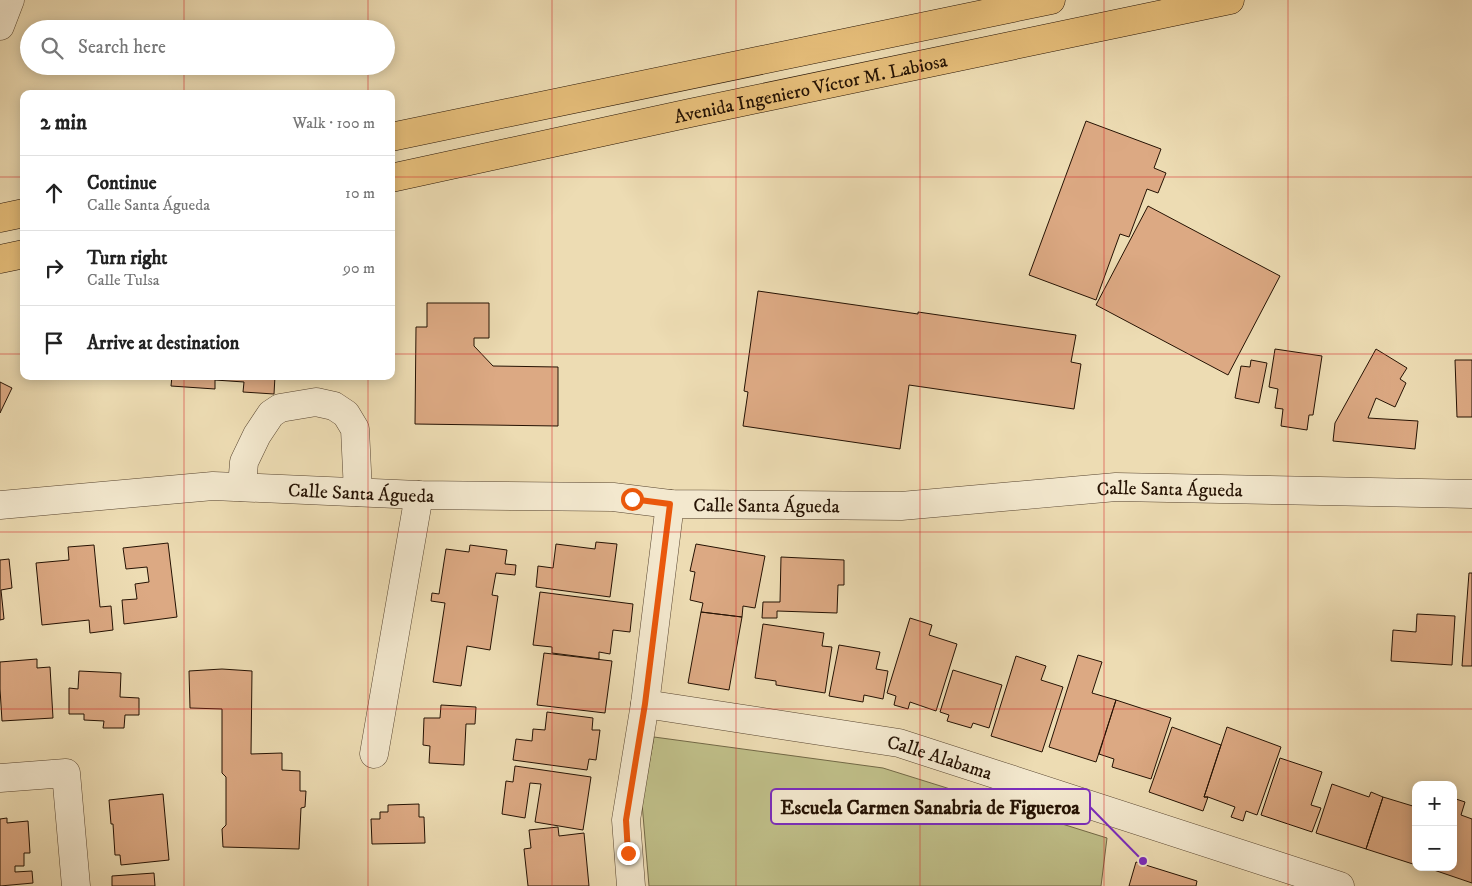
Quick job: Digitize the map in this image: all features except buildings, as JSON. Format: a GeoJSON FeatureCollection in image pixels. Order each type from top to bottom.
{"type":"FeatureCollection","features":[{"type":"Feature","properties":{"kind":"main road","name":"Avenida Ingeniero Víctor M. Labiosa"},"geometry":{"type":"LineString","coordinates":[[395,136],[1051,0]]}},
{"type":"Feature","properties":{"kind":"main road","name":"Avenida Ingeniero Víctor M. Labiosa"},"geometry":{"type":"LineString","coordinates":[[395,177],[690,113],[1230,0]]}},
{"type":"Feature","properties":{"kind":"main road"},"geometry":{"type":"LineString","coordinates":[[0,259],[20,255]]}},
{"type":"Feature","properties":{"kind":"street"},"geometry":{"type":"LineString","coordinates":[[0,26],[10,0]]}},
{"type":"Feature","properties":{"kind":"street"},"geometry":{"type":"LineString","coordinates":[[242,487],[244,462],[257,435],[271,414],[280,408],[316,402],[334,406],[346,414],[355,430],[358,492]]}},
{"type":"Feature","properties":{"kind":"street","name":"Calle Santa Águeda"},"geometry":{"type":"LineString","coordinates":[[0,505],[213,486],[419,495],[613,497],[670,504],[901,506],[1116,487],[1472,494]]}},
{"type":"Feature","properties":{"kind":"street"},"geometry":{"type":"LineString","coordinates":[[374,754],[419,495]]}},
{"type":"Feature","properties":{"kind":"street"},"geometry":{"type":"LineString","coordinates":[[631,886],[626,820],[645,704],[670,504]]}},
{"type":"Feature","properties":{"kind":"street","name":"Calle Alabama"},"geometry":{"type":"LineString","coordinates":[[645,704],[899,744],[1340,886]]}},
{"type":"Feature","properties":{"kind":"street"},"geometry":{"type":"LineString","coordinates":[[0,778],[66,773],[76,886]]}},
{"type":"Feature","properties":{"kind":"shaded area"},"geometry":{"type":"Polygon","coordinates":[[[654,737],[883,768],[1107,838],[1101,886],[649,886],[642,803],[654,737]]]}},
{"type":"Feature","properties":{"kind":"place","name":"Escuela Carmen Sanabria de Figueroa"},"geometry":{"type":"Point","coordinates":[1143,861]}},
{"type":"Feature","properties":{"kind":"route"},"geometry":{"type":"LineString","coordinates":[[628,853],[626,820],[645,704],[670,504],[632,499]]}}]}
